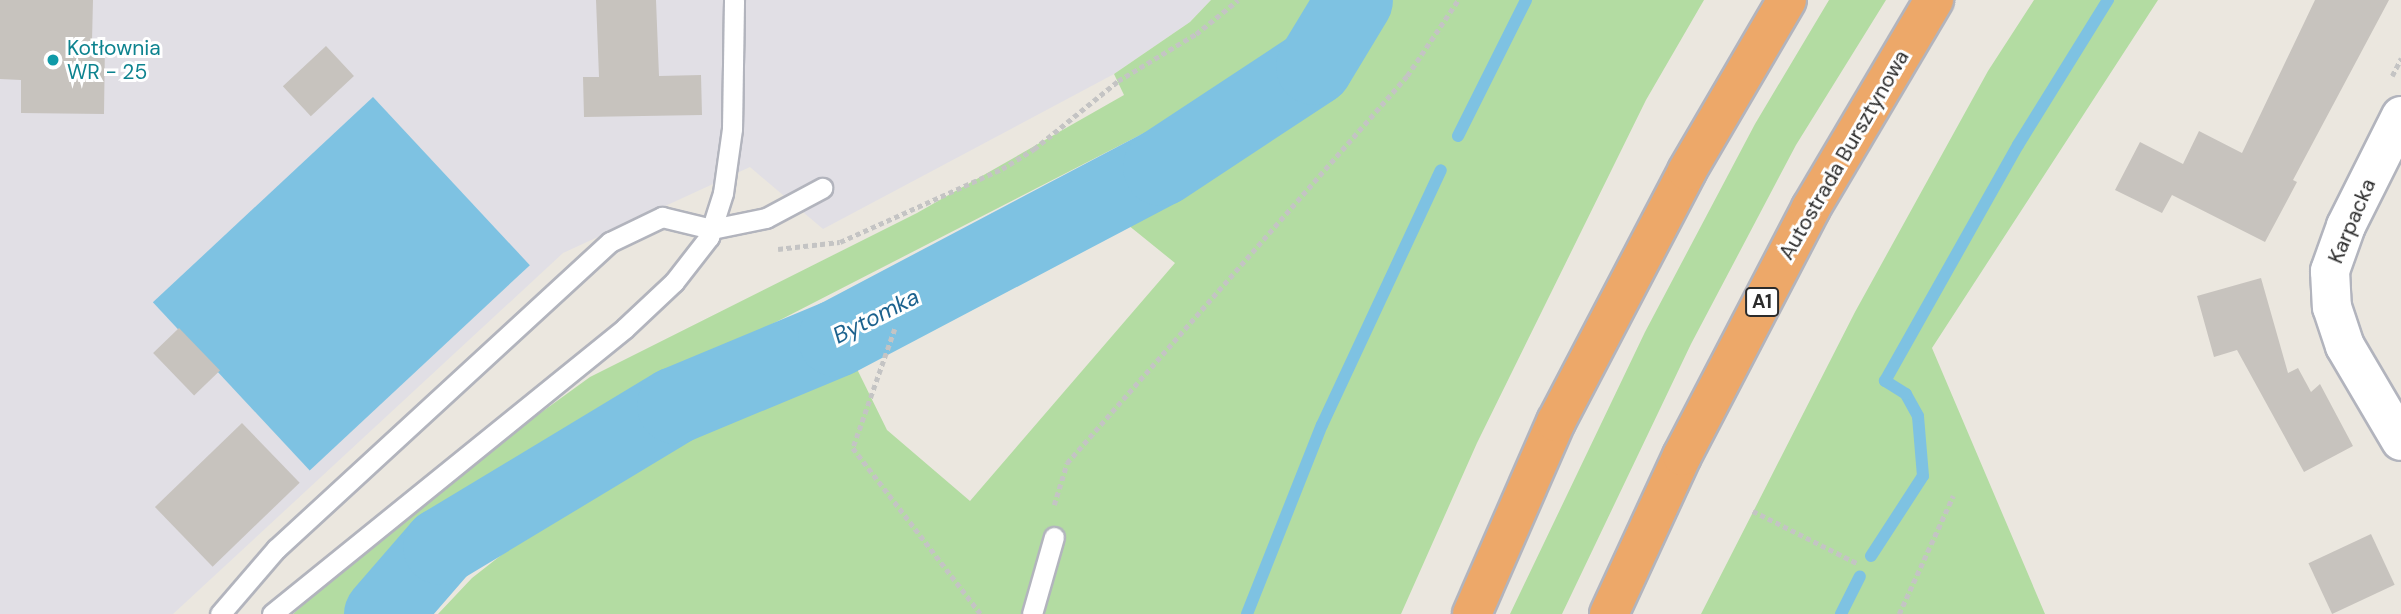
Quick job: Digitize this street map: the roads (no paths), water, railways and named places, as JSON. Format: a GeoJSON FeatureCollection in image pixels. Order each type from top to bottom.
{"type":"FeatureCollection","features":[{"type":"Feature","properties":{"kind":"highway"},"geometry":{"type":"LineString","coordinates":[[1472,614],[1556,422],[1687,171],[1787,0]]}},
{"type":"Feature","properties":{"kind":"highway","name":"Autostrada Bursztynowa"},"geometry":{"type":"LineString","coordinates":[[1609,614],[1682,456],[1811,208],[1934,0]]}},
{"type":"Feature","properties":{"kind":"street","name":"Karpacka"},"geometry":{"type":"LineString","coordinates":[[2401,116],[2346,226],[2330,271],[2332,307],[2345,346],[2401,441]]}},
{"type":"Feature","properties":{"kind":"lane"},"geometry":{"type":"LineString","coordinates":[[272,614],[625,328],[674,282],[712,229],[723,193],[732,130],[734,0]]}},
{"type":"Feature","properties":{"kind":"lane"},"geometry":{"type":"LineString","coordinates":[[220,614],[276,549],[610,242],[662,217],[712,229],[766,218],[822,188]]}},
{"type":"Feature","properties":{"kind":"lane"},"geometry":{"type":"LineString","coordinates":[[1032,614],[1054,537]]}},
{"type":"Feature","properties":{"kind":"water"},"geometry":{"type":"Polygon","coordinates":[[[373,97],[530,265],[310,470],[153,302],[373,97]]]}},
{"type":"Feature","properties":{"kind":"waterway","name":"Bytomka"},"geometry":{"type":"LineString","coordinates":[[382,614],[441,546],[675,405],[836,338],[1161,167],[1314,66],[1354,0]]}},
{"type":"Feature","properties":{"kind":"waterway"},"geometry":{"type":"LineString","coordinates":[[1458,136],[1526,0]]}},
{"type":"Feature","properties":{"kind":"waterway"},"geometry":{"type":"LineString","coordinates":[[1871,556],[1923,476],[1918,416],[1906,394],[1885,381],[2018,145],[2108,0]]}},
{"type":"Feature","properties":{"kind":"waterway"},"geometry":{"type":"LineString","coordinates":[[1247,614],[1322,425],[1441,170]]}},
{"type":"Feature","properties":{"kind":"waterway"},"geometry":{"type":"LineString","coordinates":[[1841,614],[1860,576]]}},
{"type":"Feature","properties":{"kind":"place","name":"Kotłownia WR - 25"},"geometry":{"type":"Point","coordinates":[53,60]}}]}
